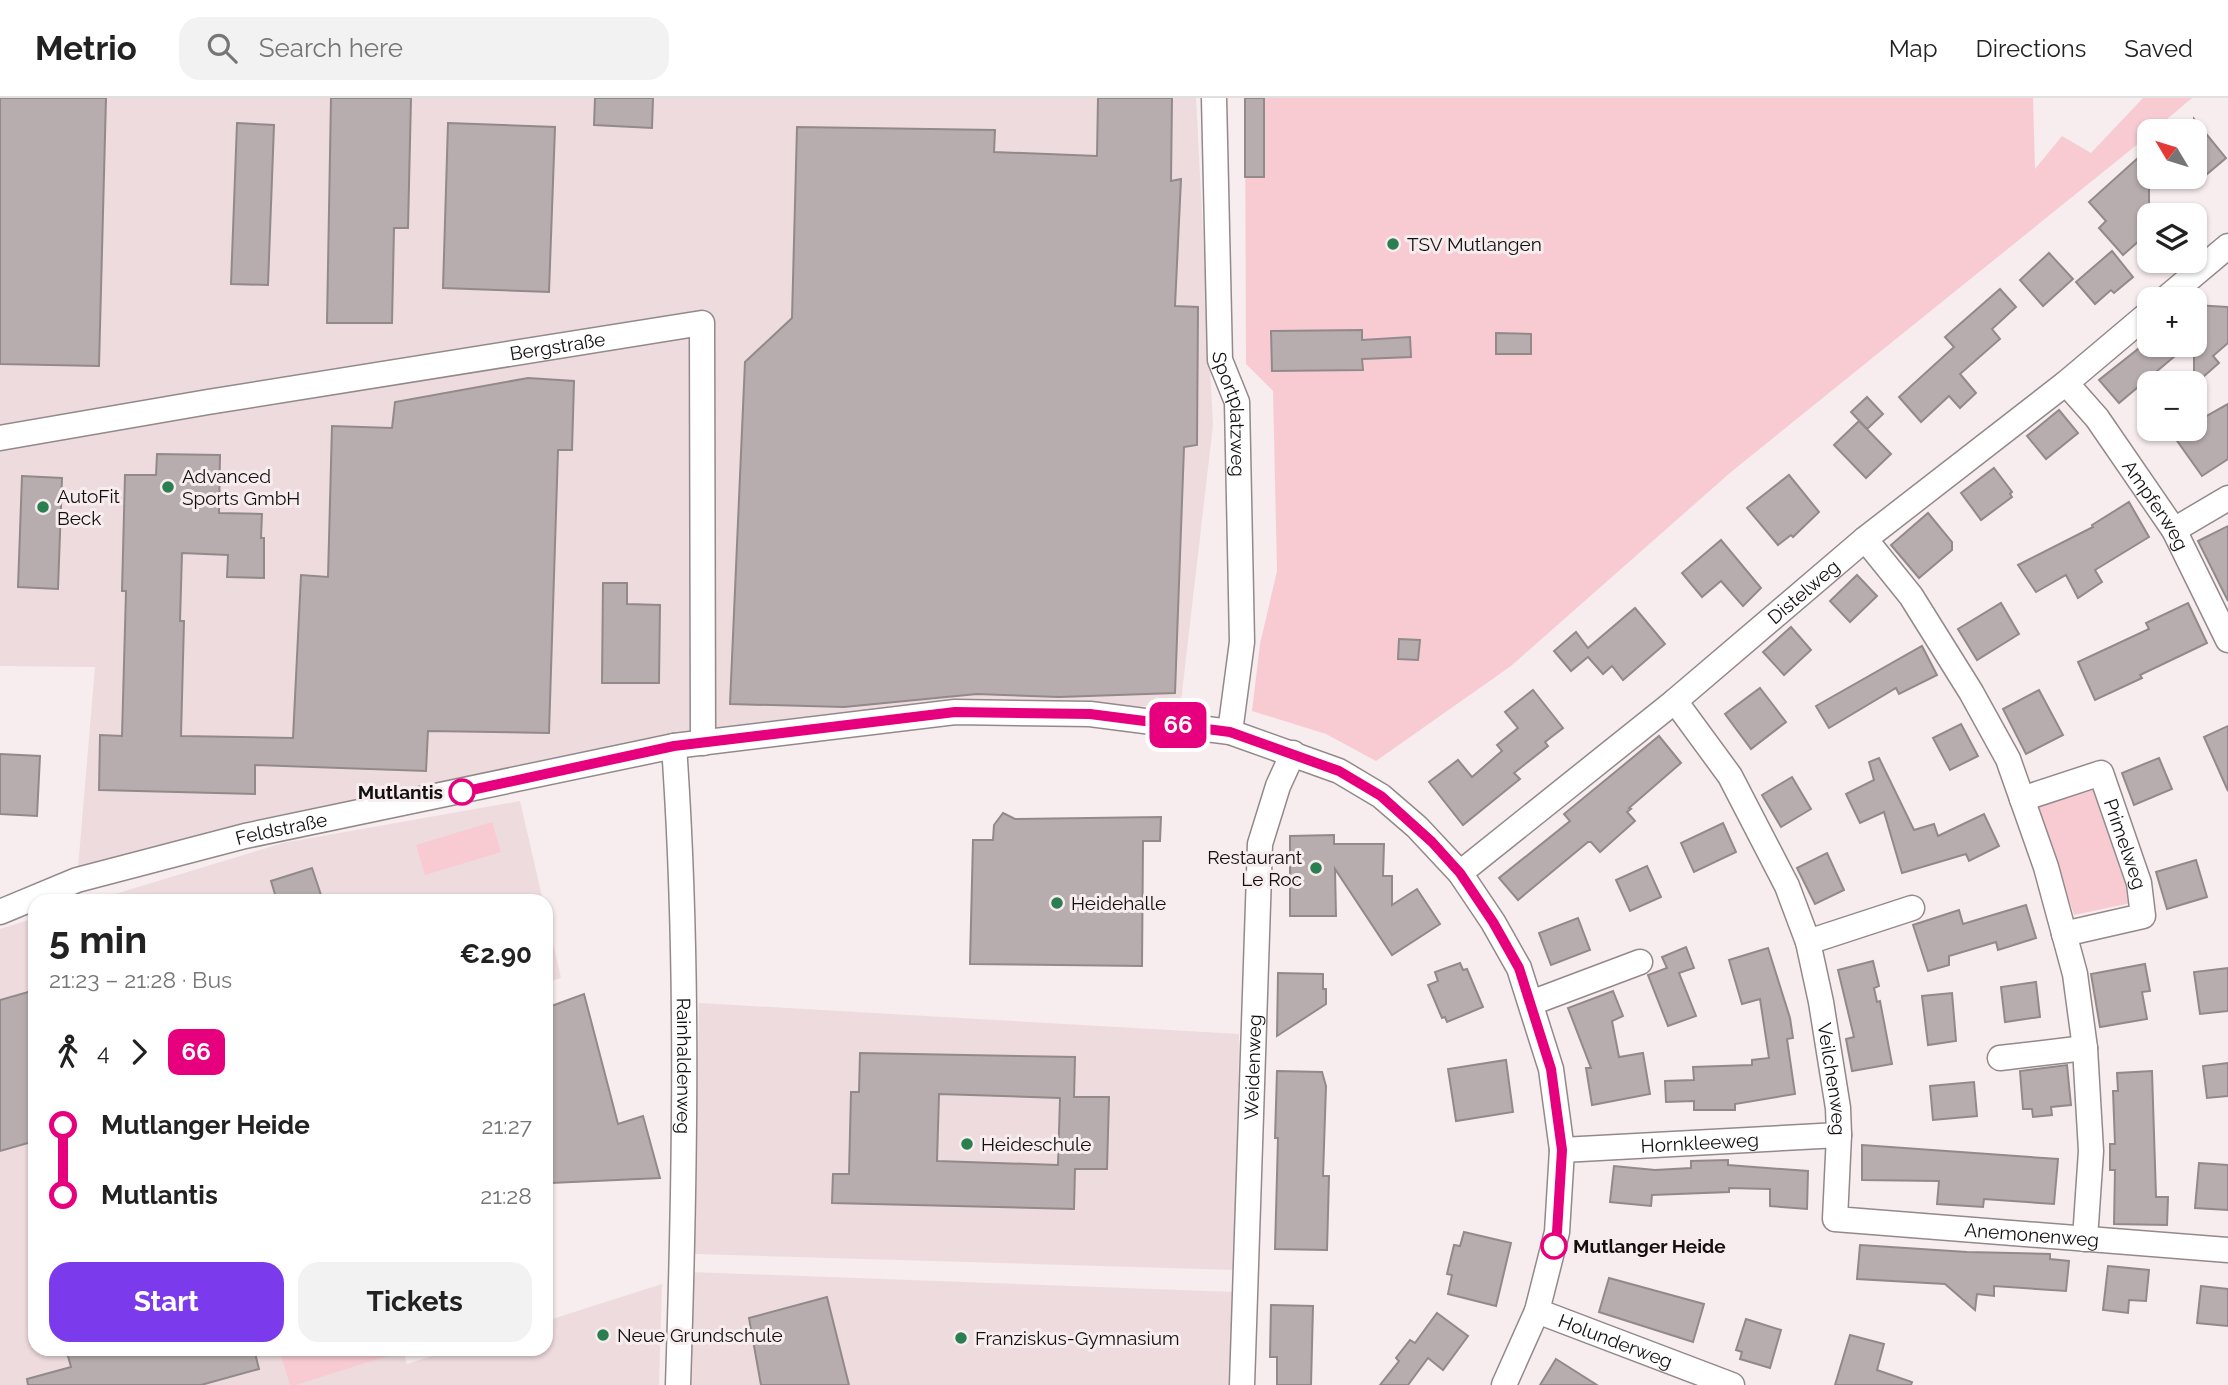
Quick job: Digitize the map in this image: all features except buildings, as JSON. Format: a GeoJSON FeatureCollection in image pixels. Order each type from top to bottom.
{"type":"FeatureCollection","features":[{"type":"Feature","properties":{"kind":"street","name":"Sportplatzweg"},"geometry":{"type":"LineString","coordinates":[[1214,98],[1220,360],[1237,401],[1242,642],[1230,732]]}},
{"type":"Feature","properties":{"kind":"street"},"geometry":{"type":"LineString","coordinates":[[2179,287],[2228,246]]}},
{"type":"Feature","properties":{"kind":"street","name":"Bergstraße"},"geometry":{"type":"LineString","coordinates":[[0,438],[702,323],[703,743]]}},
{"type":"Feature","properties":{"kind":"street","name":"Distelweg"},"geometry":{"type":"LineString","coordinates":[[1460,873],[1675,701],[1865,539],[2066,383],[2137,323]]}},
{"type":"Feature","properties":{"kind":"street","name":"Ampferweg"},"geometry":{"type":"LineString","coordinates":[[2066,383],[2097,418],[2174,530],[2228,640]]}},
{"type":"Feature","properties":{"kind":"street"},"geometry":{"type":"LineString","coordinates":[[2174,530],[2228,498]]}},
{"type":"Feature","properties":{"kind":"street"},"geometry":{"type":"LineString","coordinates":[[1865,539],[1911,596],[2008,759],[2046,867],[2075,974],[2085,1048],[2091,1151],[2085,1239]]}},
{"type":"Feature","properties":{"kind":"street","name":"Veilchenweg"},"geometry":{"type":"LineString","coordinates":[[1675,701],[1730,776],[1787,886],[1808,942],[1821,1002],[1838,1108],[1835,1219]]}},
{"type":"Feature","properties":{"kind":"street","name":"Feldstraße"},"geometry":{"type":"LineString","coordinates":[[43,894],[77,880],[245,836],[674,746],[955,712],[1090,714],[1230,732],[1293,753],[1339,771],[1381,796],[1417,827],[1460,873],[1493,922],[1519,968],[1531,1003],[1551,1069],[1562,1150],[1557,1232],[1537,1311],[1504,1385]]}},
{"type":"Feature","properties":{"kind":"street","name":"Rainhaldenweg"},"geometry":{"type":"LineString","coordinates":[[674,746],[685,985],[684,1186],[678,1385]]}},
{"type":"Feature","properties":{"kind":"street","name":"Weidenweg"},"geometry":{"type":"LineString","coordinates":[[1242,1385],[1260,844],[1278,786],[1293,753]]}},
{"type":"Feature","properties":{"kind":"street","name":"Primelweg"},"geometry":{"type":"LineString","coordinates":[[2022,799],[2101,773],[2138,883],[2143,916],[2064,934]]}},
{"type":"Feature","properties":{"kind":"street","name":"Feldstraße"},"geometry":{"type":"LineString","coordinates":[[0,912],[28,900]]}},
{"type":"Feature","properties":{"kind":"street"},"geometry":{"type":"LineString","coordinates":[[1808,942],[1912,908]]}},
{"type":"Feature","properties":{"kind":"street"},"geometry":{"type":"LineString","coordinates":[[1531,1003],[1640,962]]}},
{"type":"Feature","properties":{"kind":"street"},"geometry":{"type":"LineString","coordinates":[[2000,1058],[2085,1048]]}},
{"type":"Feature","properties":{"kind":"street","name":"Hornkleeweg"},"geometry":{"type":"LineString","coordinates":[[1562,1150],[1839,1135]]}},
{"type":"Feature","properties":{"kind":"street","name":"Anemonenweg"},"geometry":{"type":"LineString","coordinates":[[1835,1219],[2228,1251]]}},
{"type":"Feature","properties":{"kind":"street","name":"Holunderweg"},"geometry":{"type":"LineString","coordinates":[[1537,1311],[1732,1385]]}},
{"type":"Feature","properties":{"kind":"shaded area"},"geometry":{"type":"Polygon","coordinates":[[[0,98],[1196,98],[1213,425],[1181,701],[1090,714],[955,712],[674,746],[77,880],[95,667],[0,666],[0,98]]]}},
{"type":"Feature","properties":{"kind":"shaded area"},"geometry":{"type":"Polygon","coordinates":[[[1245,98],[2033,98],[2035,169],[2062,136],[2091,153],[2143,98],[2192,98],[2167,119],[2137,119],[2137,145],[1731,472],[1511,666],[1376,761],[1326,734],[1252,711],[1260,644],[1277,571],[1273,391],[1246,364],[1245,98]]]}},
{"type":"Feature","properties":{"kind":"shaded area"},"geometry":{"type":"Polygon","coordinates":[[[2093,787],[2131,903],[2074,915],[2038,805],[2093,787]]]}},
{"type":"Feature","properties":{"kind":"shaded area"},"geometry":{"type":"Polygon","coordinates":[[[520,801],[541,894],[115,894],[283,843],[520,801]]]}},
{"type":"Feature","properties":{"kind":"shaded area"},"geometry":{"type":"Polygon","coordinates":[[[492,822],[501,852],[425,875],[416,845],[492,822]]]}},
{"type":"Feature","properties":{"kind":"shaded area"},"geometry":{"type":"Polygon","coordinates":[[[28,920],[28,1356],[405,1356],[407,1364],[432,1356],[553,1356],[553,1319],[662,1284],[659,1385],[0,1385],[0,929],[28,920]]]}},
{"type":"Feature","properties":{"kind":"shaded area"},"geometry":{"type":"Polygon","coordinates":[[[553,943],[561,978],[553,981],[553,943]]]}},
{"type":"Feature","properties":{"kind":"shaded area","name":"Heideschule"},"geometry":{"type":"Polygon","coordinates":[[[699,1003],[1239,1034],[1236,1270],[694,1254],[699,1003]]]}},
{"type":"Feature","properties":{"kind":"shaded area","name":"Franziskus-Gymnasium"},"geometry":{"type":"Polygon","coordinates":[[[692,1272],[1234,1292],[1231,1385],[688,1385],[692,1272]]]}},
{"type":"Feature","properties":{"kind":"shaded area"},"geometry":{"type":"Polygon","coordinates":[[[281,1356],[388,1356],[296,1385],[290,1385],[281,1356]]]}},
{"type":"Feature","properties":{"kind":"bus line","name":"66"},"geometry":{"type":"LineString","coordinates":[[462,792],[674,746],[955,712],[1090,714],[1230,732],[1339,771],[1381,796],[1432,842],[1460,873],[1493,922],[1519,968],[1551,1069],[1562,1150],[1554,1246]]}},
{"type":"Feature","properties":{"kind":"place","name":"TSV Mutlangen"},"geometry":{"type":"Point","coordinates":[1393,244]}},
{"type":"Feature","properties":{"kind":"place","name":"Advanced Sports GmbH"},"geometry":{"type":"Point","coordinates":[168,487]}},
{"type":"Feature","properties":{"kind":"place","name":"AutoFit Beck"},"geometry":{"type":"Point","coordinates":[43,507]}},
{"type":"Feature","properties":{"kind":"place","name":"Mutlantis"},"geometry":{"type":"Point","coordinates":[462,792]}},
{"type":"Feature","properties":{"kind":"place","name":"Restaurant Le Roc"},"geometry":{"type":"Point","coordinates":[1316,868]}},
{"type":"Feature","properties":{"kind":"place","name":"Heidehalle"},"geometry":{"type":"Point","coordinates":[1057,903]}},
{"type":"Feature","properties":{"kind":"place","name":"Heideschule"},"geometry":{"type":"Point","coordinates":[967,1144]}},
{"type":"Feature","properties":{"kind":"place","name":"Mutlanger Heide"},"geometry":{"type":"Point","coordinates":[1554,1246]}},
{"type":"Feature","properties":{"kind":"place","name":"Neue Grundschule"},"geometry":{"type":"Point","coordinates":[603,1335]}},
{"type":"Feature","properties":{"kind":"place","name":"Franziskus-Gymnasium"},"geometry":{"type":"Point","coordinates":[961,1338]}}]}
